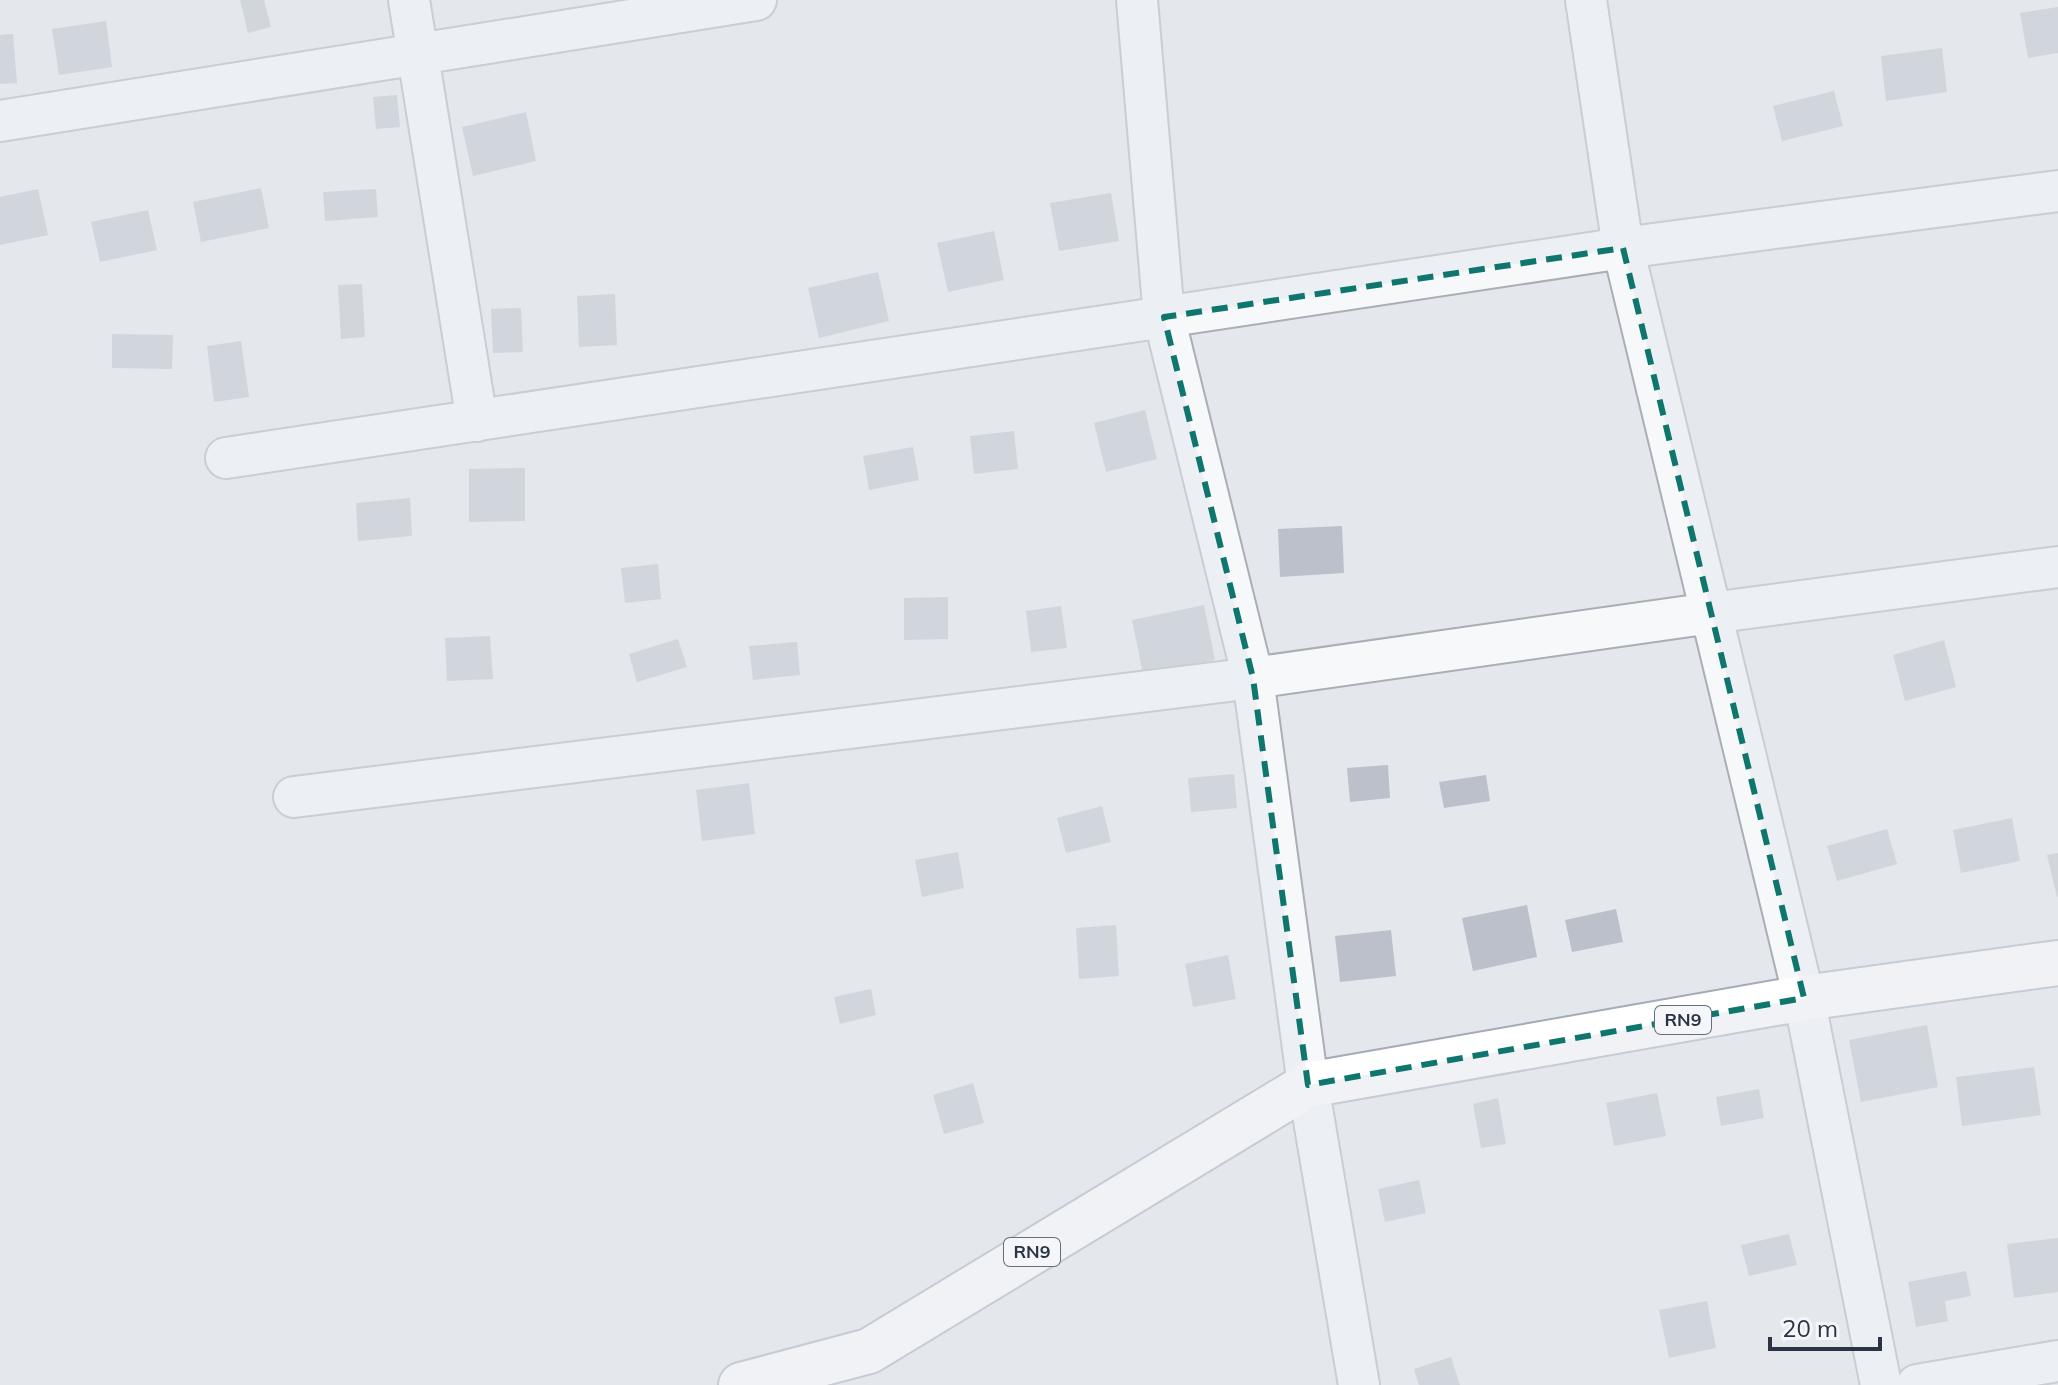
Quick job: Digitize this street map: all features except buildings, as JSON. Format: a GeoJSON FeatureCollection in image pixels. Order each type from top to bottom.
{"type":"FeatureCollection","features":[{"type":"Feature","properties":{"kind":"main road","name":"RN9"},"geometry":{"type":"LineString","coordinates":[[741,1385],[869,1351],[1308,1085],[1804,998],[2058,963]]}},
{"type":"Feature","properties":{"kind":"street"},"geometry":{"type":"LineString","coordinates":[[409,0],[477,421]]}},
{"type":"Feature","properties":{"kind":"street"},"geometry":{"type":"LineString","coordinates":[[0,121],[756,0]]}},
{"type":"Feature","properties":{"kind":"street"},"geometry":{"type":"LineString","coordinates":[[1137,0],[1164,317],[1253,678],[1308,1085],[1359,1385]]}},
{"type":"Feature","properties":{"kind":"street"},"geometry":{"type":"LineString","coordinates":[[1586,0],[1623,248],[1804,998],[1881,1385]]}},
{"type":"Feature","properties":{"kind":"street"},"geometry":{"type":"LineString","coordinates":[[226,458],[1623,248],[2058,191]]}},
{"type":"Feature","properties":{"kind":"street"},"geometry":{"type":"LineString","coordinates":[[294,797],[1253,678],[2058,567]]}},
{"type":"Feature","properties":{"kind":"street"},"geometry":{"type":"LineString","coordinates":[[1917,1385],[2058,1361]]}},
{"type":"Feature","properties":{"kind":"highlighted area"},"geometry":{"type":"Polygon","coordinates":[[[1623,248],[1804,998],[1308,1085],[1253,678],[1164,317],[1623,248]]]}}]}
